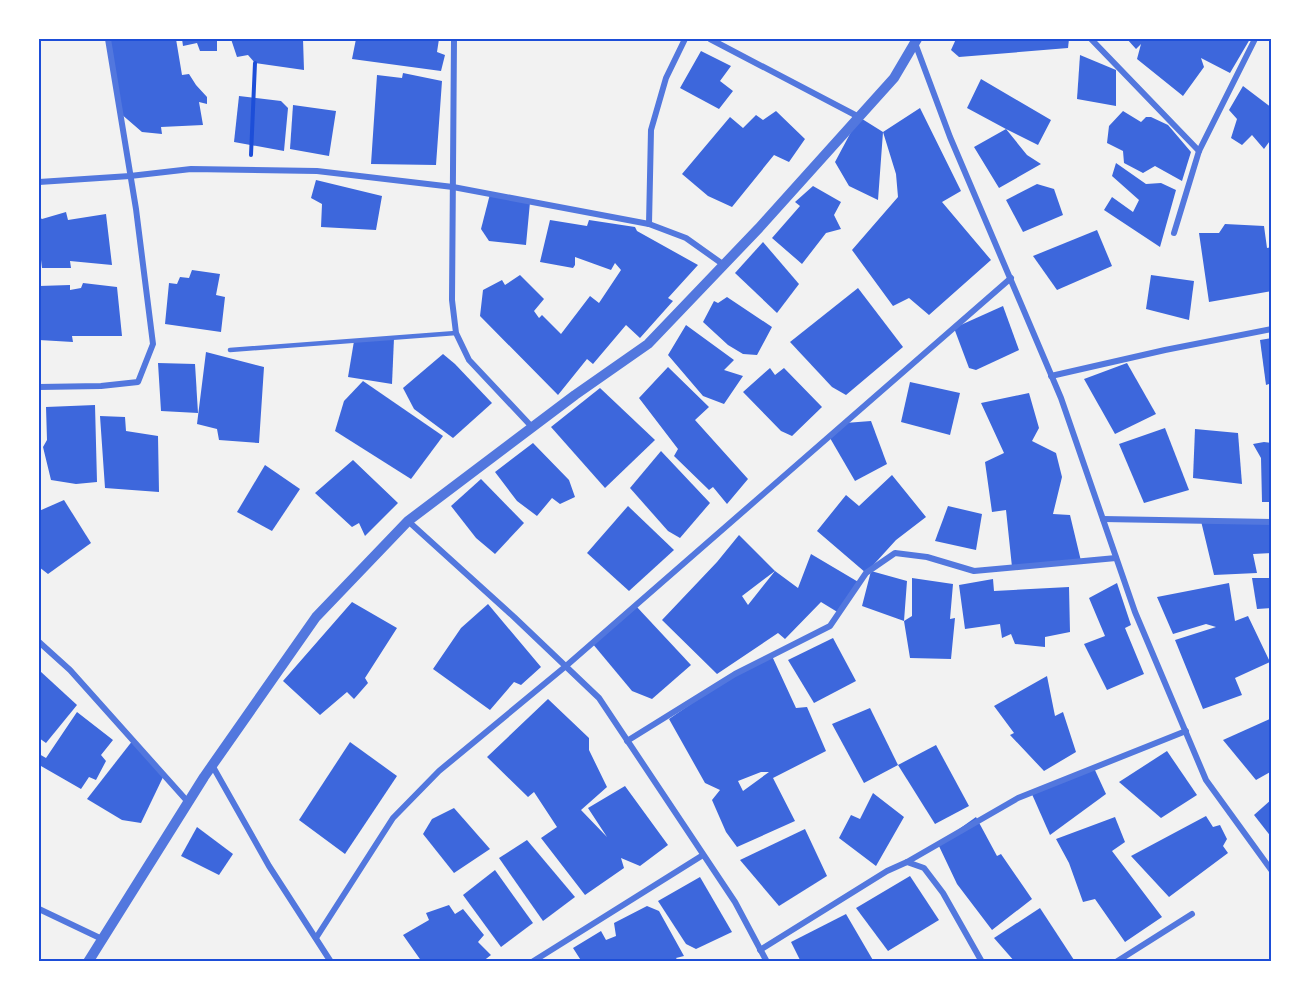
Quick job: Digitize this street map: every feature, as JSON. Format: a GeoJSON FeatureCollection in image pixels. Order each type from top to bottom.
{"type":"FeatureCollection","features":[{"type":"Feature","properties":{"kind":"street"},"geometry":{"type":"LineString","coordinates":[[39,387],[101,386],[138,381],[153,344],[108,39]]}},
{"type":"Feature","properties":{"kind":"street"},"geometry":{"type":"LineString","coordinates":[[454,39],[453,300],[456,333],[469,360],[532,427]]}},
{"type":"Feature","properties":{"kind":"street"},"geometry":{"type":"LineString","coordinates":[[649,224],[651,130],[666,78],[685,39]]}},
{"type":"Feature","properties":{"kind":"street"},"geometry":{"type":"LineString","coordinates":[[710,39],[859,117]]}},
{"type":"Feature","properties":{"kind":"street"},"geometry":{"type":"LineString","coordinates":[[1091,39],[1199,151]]}},
{"type":"Feature","properties":{"kind":"street"},"geometry":{"type":"LineString","coordinates":[[1174,233],[1199,151],[1255,39]]}},
{"type":"Feature","properties":{"kind":"street"},"geometry":{"type":"LineString","coordinates":[[88,962],[212,765],[316,617],[408,521],[574,395],[648,344],[724,265],[894,78],[916,41]]}},
{"type":"Feature","properties":{"kind":"street"},"geometry":{"type":"LineString","coordinates":[[916,41],[950,137],[1051,376],[1135,612],[1206,780],[1272,871]]}},
{"type":"Feature","properties":{"kind":"street"},"geometry":{"type":"LineString","coordinates":[[39,182],[192,169],[316,171],[453,187],[649,224],[686,238],[724,265]]}},
{"type":"Feature","properties":{"kind":"street"},"geometry":{"type":"LineString","coordinates":[[316,938],[393,818],[439,771],[566,666],[1011,278]]}},
{"type":"Feature","properties":{"kind":"street"},"geometry":{"type":"LineString","coordinates":[[1051,376],[1272,329]]}},
{"type":"Feature","properties":{"kind":"street"},"geometry":{"type":"LineString","coordinates":[[1103,519],[1272,522]]}},
{"type":"Feature","properties":{"kind":"street"},"geometry":{"type":"LineString","coordinates":[[408,521],[598,698],[735,902],[767,962]]}},
{"type":"Feature","properties":{"kind":"street"},"geometry":{"type":"LineString","coordinates":[[627,741],[735,674],[830,626],[866,573],[895,553],[927,557],[974,571],[1116,558]]}},
{"type":"Feature","properties":{"kind":"street"},"geometry":{"type":"LineString","coordinates":[[39,642],[70,670],[188,802]]}},
{"type":"Feature","properties":{"kind":"street"},"geometry":{"type":"LineString","coordinates":[[760,950],[887,872],[1018,798],[1186,731]]}},
{"type":"Feature","properties":{"kind":"street"},"geometry":{"type":"LineString","coordinates":[[212,765],[269,866],[331,962]]}},
{"type":"Feature","properties":{"kind":"street"},"geometry":{"type":"LineString","coordinates":[[532,962],[703,855]]}},
{"type":"Feature","properties":{"kind":"street"},"geometry":{"type":"LineString","coordinates":[[907,862],[924,868],[943,892],[982,962]]}},
{"type":"Feature","properties":{"kind":"street"},"geometry":{"type":"LineString","coordinates":[[39,909],[102,939]]}},
{"type":"Feature","properties":{"kind":"street"},"geometry":{"type":"LineString","coordinates":[[1116,962],[1192,914]]}},
{"type":"Feature","properties":{"kind":"lane"},"geometry":{"type":"LineString","coordinates":[[230,350],[456,333]]}},
{"type":"Feature","properties":{"kind":"path"},"geometry":{"type":"LineString","coordinates":[[250,170],[255,63]]}},
{"type":"Feature","properties":{"kind":"building"},"geometry":{"type":"Polygon","coordinates":[[[108,39],[176,39],[182,75],[189,74],[207,97],[207,104],[199,102],[203,125],[161,127],[162,134],[142,132],[120,113],[108,39]]]}},
{"type":"Feature","properties":{"kind":"building"},"geometry":{"type":"Polygon","coordinates":[[[182,39],[217,39],[217,51],[200,51],[197,43],[183,46],[182,39]]]}},
{"type":"Feature","properties":{"kind":"building"},"geometry":{"type":"Polygon","coordinates":[[[231,39],[303,39],[304,70],[255,63],[248,55],[237,57],[231,39]]]}},
{"type":"Feature","properties":{"kind":"building"},"geometry":{"type":"Polygon","coordinates":[[[356,39],[439,39],[437,52],[445,55],[441,71],[352,59],[356,39]]]}},
{"type":"Feature","properties":{"kind":"building"},"geometry":{"type":"Polygon","coordinates":[[[956,39],[1069,39],[1068,48],[959,57],[951,50],[956,39]]]}},
{"type":"Feature","properties":{"kind":"building"},"geometry":{"type":"Polygon","coordinates":[[[1127,39],[1250,39],[1230,73],[1201,58],[1204,67],[1183,96],[1137,59],[1141,44],[1136,49],[1127,39]]]}},
{"type":"Feature","properties":{"kind":"building"},"geometry":{"type":"Polygon","coordinates":[[[701,51],[731,66],[720,81],[733,91],[719,109],[680,88],[701,51]]]}},
{"type":"Feature","properties":{"kind":"building"},"geometry":{"type":"Polygon","coordinates":[[[1080,55],[1116,70],[1116,106],[1077,99],[1080,55]]]}},
{"type":"Feature","properties":{"kind":"building"},"geometry":{"type":"Polygon","coordinates":[[[403,73],[442,81],[436,165],[371,164],[377,75],[402,78],[403,73]]]}},
{"type":"Feature","properties":{"kind":"building"},"geometry":{"type":"Polygon","coordinates":[[[981,79],[1051,120],[1038,145],[967,108],[981,79]]]}},
{"type":"Feature","properties":{"kind":"building"},"geometry":{"type":"Polygon","coordinates":[[[1243,86],[1272,108],[1272,138],[1264,149],[1252,135],[1242,145],[1231,138],[1237,119],[1229,110],[1243,86]]]}},
{"type":"Feature","properties":{"kind":"building"},"geometry":{"type":"Polygon","coordinates":[[[239,96],[281,101],[288,108],[284,151],[234,142],[239,96]]]}},
{"type":"Feature","properties":{"kind":"building"},"geometry":{"type":"Polygon","coordinates":[[[293,105],[336,111],[329,156],[290,149],[293,105]]]}},
{"type":"Feature","properties":{"kind":"building"},"geometry":{"type":"Polygon","coordinates":[[[920,108],[961,191],[942,202],[991,260],[929,315],[909,298],[893,306],[852,250],[898,197],[896,174],[883,132],[920,108]]]}},
{"type":"Feature","properties":{"kind":"building"},"geometry":{"type":"Polygon","coordinates":[[[776,111],[805,139],[789,162],[774,155],[732,207],[708,196],[682,174],[730,117],[743,128],[756,115],[763,120],[776,111]]]}},
{"type":"Feature","properties":{"kind":"building"},"geometry":{"type":"Polygon","coordinates":[[[1123,111],[1141,122],[1146,117],[1151,117],[1168,125],[1191,152],[1182,181],[1155,166],[1143,173],[1124,163],[1123,151],[1107,143],[1109,126],[1123,111]]]}},
{"type":"Feature","properties":{"kind":"building"},"geometry":{"type":"Polygon","coordinates":[[[859,117],[883,132],[878,200],[849,186],[835,162],[859,117]]]}},
{"type":"Feature","properties":{"kind":"building"},"geometry":{"type":"Polygon","coordinates":[[[1006,129],[1027,155],[1041,164],[999,188],[974,147],[1006,129]]]}},
{"type":"Feature","properties":{"kind":"building"},"geometry":{"type":"Polygon","coordinates":[[[1116,163],[1146,184],[1161,183],[1176,190],[1160,247],[1104,210],[1112,197],[1133,212],[1139,200],[1112,176],[1116,163]]]}},
{"type":"Feature","properties":{"kind":"building"},"geometry":{"type":"Polygon","coordinates":[[[316,180],[382,196],[376,230],[321,227],[322,204],[311,198],[316,180]]]}},
{"type":"Feature","properties":{"kind":"building"},"geometry":{"type":"Polygon","coordinates":[[[1037,184],[1054,189],[1063,215],[1023,232],[1006,200],[1037,184]]]}},
{"type":"Feature","properties":{"kind":"building"},"geometry":{"type":"Polygon","coordinates":[[[813,186],[841,202],[834,215],[841,229],[826,233],[802,264],[772,238],[800,206],[795,202],[813,186]]]}},
{"type":"Feature","properties":{"kind":"building"},"geometry":{"type":"Polygon","coordinates":[[[490,194],[530,202],[526,245],[489,241],[481,229],[490,194]]]}},
{"type":"Feature","properties":{"kind":"building"},"geometry":{"type":"Polygon","coordinates":[[[66,212],[68,220],[106,214],[112,265],[70,261],[71,268],[42,268],[41,260],[39,260],[39,217],[42,219],[66,212]]]}},
{"type":"Feature","properties":{"kind":"building"},"geometry":{"type":"Polygon","coordinates":[[[550,220],[587,226],[589,220],[635,227],[637,231],[698,265],[668,298],[673,301],[640,338],[626,325],[593,364],[587,359],[558,395],[480,316],[483,290],[502,280],[505,285],[520,275],[544,299],[534,311],[539,318],[542,315],[561,334],[590,296],[599,303],[621,270],[615,263],[611,270],[575,257],[573,268],[540,262],[550,220]]]}},
{"type":"Feature","properties":{"kind":"building"},"geometry":{"type":"Polygon","coordinates":[[[1225,224],[1264,226],[1267,248],[1272,247],[1272,291],[1209,302],[1199,233],[1219,233],[1225,224]]]}},
{"type":"Feature","properties":{"kind":"building"},"geometry":{"type":"Polygon","coordinates":[[[1097,230],[1112,266],[1057,290],[1033,256],[1097,230]]]}},
{"type":"Feature","properties":{"kind":"building"},"geometry":{"type":"Polygon","coordinates":[[[763,242],[799,284],[777,313],[735,273],[763,242]]]}},
{"type":"Feature","properties":{"kind":"building"},"geometry":{"type":"Polygon","coordinates":[[[192,270],[220,274],[216,295],[225,297],[221,332],[165,324],[169,283],[177,284],[180,277],[189,278],[192,270]]]}},
{"type":"Feature","properties":{"kind":"building"},"geometry":{"type":"Polygon","coordinates":[[[1151,275],[1194,281],[1189,320],[1146,309],[1151,275]]]}},
{"type":"Feature","properties":{"kind":"building"},"geometry":{"type":"Polygon","coordinates":[[[83,283],[117,287],[122,336],[72,336],[73,342],[39,340],[39,286],[70,285],[70,290],[81,288],[83,283]]]}},
{"type":"Feature","properties":{"kind":"building"},"geometry":{"type":"Polygon","coordinates":[[[858,288],[903,347],[846,395],[832,387],[790,342],[858,288]]]}},
{"type":"Feature","properties":{"kind":"building"},"geometry":{"type":"Polygon","coordinates":[[[727,297],[772,327],[757,355],[743,354],[728,345],[703,322],[714,301],[718,303],[727,297]]]}},
{"type":"Feature","properties":{"kind":"building"},"geometry":{"type":"Polygon","coordinates":[[[1003,306],[1019,350],[976,370],[969,368],[954,328],[1003,306]]]}},
{"type":"Feature","properties":{"kind":"building"},"geometry":{"type":"Polygon","coordinates":[[[686,325],[734,360],[724,370],[743,376],[724,404],[703,396],[668,355],[686,325]]]}},
{"type":"Feature","properties":{"kind":"building"},"geometry":{"type":"Polygon","coordinates":[[[394,338],[392,384],[348,377],[354,341],[394,338]]]}},
{"type":"Feature","properties":{"kind":"building"},"geometry":{"type":"Polygon","coordinates":[[[1272,338],[1272,383],[1266,385],[1260,340],[1272,338]]]}},
{"type":"Feature","properties":{"kind":"building"},"geometry":{"type":"Polygon","coordinates":[[[206,352],[264,367],[259,443],[219,440],[217,429],[197,424],[206,352]]]}},
{"type":"Feature","properties":{"kind":"building"},"geometry":{"type":"Polygon","coordinates":[[[443,354],[492,403],[453,438],[414,409],[403,388],[443,354]]]}},
{"type":"Feature","properties":{"kind":"building"},"geometry":{"type":"Polygon","coordinates":[[[158,363],[195,364],[198,413],[161,411],[158,363]]]}},
{"type":"Feature","properties":{"kind":"building"},"geometry":{"type":"Polygon","coordinates":[[[1127,363],[1156,414],[1115,434],[1084,379],[1127,363]]]}},
{"type":"Feature","properties":{"kind":"building"},"geometry":{"type":"Polygon","coordinates":[[[668,367],[709,407],[695,420],[748,479],[727,504],[713,487],[709,490],[674,456],[678,449],[639,398],[668,367]]]}},
{"type":"Feature","properties":{"kind":"building"},"geometry":{"type":"Polygon","coordinates":[[[770,368],[775,375],[784,368],[822,407],[792,436],[781,431],[743,392],[770,368]]]}},
{"type":"Feature","properties":{"kind":"building"},"geometry":{"type":"Polygon","coordinates":[[[363,381],[443,436],[411,479],[335,431],[344,401],[363,381]]]}},
{"type":"Feature","properties":{"kind":"building"},"geometry":{"type":"Polygon","coordinates":[[[910,382],[960,393],[950,435],[901,422],[910,382]]]}},
{"type":"Feature","properties":{"kind":"building"},"geometry":{"type":"Polygon","coordinates":[[[600,388],[655,440],[605,488],[551,427],[600,388]]]}},
{"type":"Feature","properties":{"kind":"building"},"geometry":{"type":"Polygon","coordinates":[[[1029,393],[1039,428],[1032,441],[1056,453],[1062,477],[1053,514],[1070,515],[1081,561],[1012,567],[1006,510],[992,512],[985,462],[1004,453],[981,403],[1029,393]]]}},
{"type":"Feature","properties":{"kind":"building"},"geometry":{"type":"Polygon","coordinates":[[[95,405],[97,482],[76,484],[51,480],[43,447],[47,440],[46,407],[95,405]]]}},
{"type":"Feature","properties":{"kind":"building"},"geometry":{"type":"Polygon","coordinates":[[[100,416],[125,417],[126,431],[158,436],[159,492],[105,488],[100,416]]]}},
{"type":"Feature","properties":{"kind":"building"},"geometry":{"type":"Polygon","coordinates":[[[871,421],[887,464],[855,481],[830,438],[845,423],[871,421]]]}},
{"type":"Feature","properties":{"kind":"building"},"geometry":{"type":"Polygon","coordinates":[[[1165,428],[1189,490],[1144,503],[1119,444],[1165,428]]]}},
{"type":"Feature","properties":{"kind":"building"},"geometry":{"type":"Polygon","coordinates":[[[1195,429],[1238,433],[1242,484],[1193,478],[1195,429]]]}},
{"type":"Feature","properties":{"kind":"building"},"geometry":{"type":"Polygon","coordinates":[[[533,443],[569,480],[575,497],[560,504],[552,498],[537,516],[517,501],[495,472],[533,443]]]}},
{"type":"Feature","properties":{"kind":"building"},"geometry":{"type":"Polygon","coordinates":[[[1272,443],[1272,502],[1262,502],[1261,458],[1253,444],[1272,443]]]}},
{"type":"Feature","properties":{"kind":"building"},"geometry":{"type":"Polygon","coordinates":[[[661,451],[710,503],[680,538],[668,531],[630,488],[661,451]]]}},
{"type":"Feature","properties":{"kind":"building"},"geometry":{"type":"Polygon","coordinates":[[[353,460],[398,503],[365,536],[359,523],[352,527],[315,493],[353,460]]]}},
{"type":"Feature","properties":{"kind":"building"},"geometry":{"type":"Polygon","coordinates":[[[265,465],[300,489],[272,531],[237,512],[265,465]]]}},
{"type":"Feature","properties":{"kind":"building"},"geometry":{"type":"Polygon","coordinates":[[[892,475],[926,517],[896,540],[866,573],[817,531],[846,495],[859,506],[892,475]]]}},
{"type":"Feature","properties":{"kind":"building"},"geometry":{"type":"Polygon","coordinates":[[[481,479],[524,523],[495,554],[476,538],[451,506],[481,479]]]}},
{"type":"Feature","properties":{"kind":"building"},"geometry":{"type":"Polygon","coordinates":[[[64,500],[91,543],[48,574],[39,567],[39,511],[64,500]]]}},
{"type":"Feature","properties":{"kind":"building"},"geometry":{"type":"Polygon","coordinates":[[[628,506],[674,550],[629,591],[587,553],[628,506]]]}},
{"type":"Feature","properties":{"kind":"building"},"geometry":{"type":"Polygon","coordinates":[[[948,506],[982,514],[976,550],[935,541],[948,506]]]}},
{"type":"Feature","properties":{"kind":"building"},"geometry":{"type":"Polygon","coordinates":[[[1201,521],[1272,522],[1272,553],[1253,554],[1257,573],[1214,575],[1201,521]]]}},
{"type":"Feature","properties":{"kind":"building"},"geometry":{"type":"Polygon","coordinates":[[[739,535],[775,571],[798,588],[811,554],[860,583],[839,613],[821,602],[785,639],[778,633],[717,674],[662,620],[717,562],[739,535]],[[775,571],[742,596],[748,605],[775,571]]]}},
{"type":"Feature","properties":{"kind":"building"},"geometry":{"type":"Polygon","coordinates":[[[871,571],[907,581],[904,621],[862,606],[871,571]]]}},
{"type":"Feature","properties":{"kind":"building"},"geometry":{"type":"Polygon","coordinates":[[[912,578],[953,584],[950,619],[955,618],[951,659],[910,658],[904,621],[912,616],[912,578]]]}},
{"type":"Feature","properties":{"kind":"building"},"geometry":{"type":"Polygon","coordinates":[[[1252,578],[1272,578],[1272,608],[1257,609],[1252,578]]]}},
{"type":"Feature","properties":{"kind":"building"},"geometry":{"type":"Polygon","coordinates":[[[993,579],[994,591],[1069,587],[1070,632],[1045,637],[1045,647],[1015,644],[1011,634],[1002,638],[1000,624],[965,629],[959,585],[993,579]]]}},
{"type":"Feature","properties":{"kind":"building"},"geometry":{"type":"Polygon","coordinates":[[[1117,583],[1131,625],[1125,628],[1144,674],[1107,690],[1084,644],[1105,636],[1089,598],[1117,583]]]}},
{"type":"Feature","properties":{"kind":"building"},"geometry":{"type":"Polygon","coordinates":[[[1229,583],[1235,621],[1248,616],[1270,662],[1235,678],[1242,695],[1203,709],[1175,640],[1216,627],[1206,624],[1173,634],[1157,597],[1229,583]]]}},
{"type":"Feature","properties":{"kind":"building"},"geometry":{"type":"Polygon","coordinates":[[[352,602],[397,628],[365,678],[368,683],[354,699],[347,692],[320,715],[283,681],[352,602]]]}},
{"type":"Feature","properties":{"kind":"building"},"geometry":{"type":"Polygon","coordinates":[[[488,604],[541,667],[521,685],[514,682],[490,710],[433,669],[461,628],[488,604]]]}},
{"type":"Feature","properties":{"kind":"building"},"geometry":{"type":"Polygon","coordinates":[[[636,606],[691,665],[652,699],[632,691],[592,643],[636,606]]]}},
{"type":"Feature","properties":{"kind":"building"},"geometry":{"type":"Polygon","coordinates":[[[833,638],[856,681],[814,703],[788,660],[833,638]]]}},
{"type":"Feature","properties":{"kind":"building"},"geometry":{"type":"Polygon","coordinates":[[[772,656],[796,708],[807,707],[826,751],[773,778],[795,821],[737,847],[726,832],[712,800],[720,790],[705,783],[669,719],[717,686],[772,656]],[[761,772],[738,781],[743,791],[769,772],[761,772]]]}},
{"type":"Feature","properties":{"kind":"building"},"geometry":{"type":"Polygon","coordinates":[[[40,671],[77,705],[46,743],[39,738],[40,671]]]}},
{"type":"Feature","properties":{"kind":"building"},"geometry":{"type":"Polygon","coordinates":[[[1047,676],[1055,716],[1063,712],[1076,752],[1044,771],[1010,735],[1014,733],[994,706],[1047,676]]]}},
{"type":"Feature","properties":{"kind":"building"},"geometry":{"type":"Polygon","coordinates":[[[548,699],[589,738],[589,750],[607,787],[581,810],[607,837],[588,808],[625,786],[668,845],[640,866],[621,858],[624,868],[585,895],[541,838],[557,827],[534,792],[528,797],[487,757],[548,699]]]}},
{"type":"Feature","properties":{"kind":"building"},"geometry":{"type":"Polygon","coordinates":[[[870,708],[898,765],[864,783],[832,724],[870,708]]]}},
{"type":"Feature","properties":{"kind":"building"},"geometry":{"type":"Polygon","coordinates":[[[77,712],[113,740],[101,755],[106,761],[96,780],[89,777],[81,789],[41,766],[39,769],[39,754],[46,758],[77,712]]]}},
{"type":"Feature","properties":{"kind":"building"},"geometry":{"type":"Polygon","coordinates":[[[1272,718],[1272,771],[1256,780],[1223,740],[1272,718]]]}},
{"type":"Feature","properties":{"kind":"building"},"geometry":{"type":"Polygon","coordinates":[[[133,740],[164,775],[141,823],[122,820],[87,799],[133,740]]]}},
{"type":"Feature","properties":{"kind":"building"},"geometry":{"type":"Polygon","coordinates":[[[350,742],[397,776],[345,854],[299,820],[350,742]]]}},
{"type":"Feature","properties":{"kind":"building"},"geometry":{"type":"Polygon","coordinates":[[[936,745],[969,806],[935,824],[898,765],[936,745]]]}},
{"type":"Feature","properties":{"kind":"building"},"geometry":{"type":"Polygon","coordinates":[[[1167,751],[1197,795],[1161,818],[1119,782],[1167,751]]]}},
{"type":"Feature","properties":{"kind":"building"},"geometry":{"type":"Polygon","coordinates":[[[1094,768],[1106,794],[1050,835],[1031,792],[1094,768]]]}},
{"type":"Feature","properties":{"kind":"building"},"geometry":{"type":"Polygon","coordinates":[[[873,793],[904,817],[876,866],[839,838],[851,815],[860,819],[873,793]]]}},
{"type":"Feature","properties":{"kind":"building"},"geometry":{"type":"Polygon","coordinates":[[[1272,799],[1272,838],[1254,815],[1272,799]]]}},
{"type":"Feature","properties":{"kind":"building"},"geometry":{"type":"Polygon","coordinates":[[[454,808],[490,849],[454,873],[423,834],[432,819],[454,808]]]}},
{"type":"Feature","properties":{"kind":"building"},"geometry":{"type":"Polygon","coordinates":[[[1206,816],[1213,827],[1220,825],[1227,839],[1223,846],[1228,853],[1169,897],[1131,856],[1206,816]]]}},
{"type":"Feature","properties":{"kind":"building"},"geometry":{"type":"Polygon","coordinates":[[[976,817],[997,856],[1001,854],[1032,899],[992,930],[957,884],[938,844],[976,817]]]}},
{"type":"Feature","properties":{"kind":"building"},"geometry":{"type":"Polygon","coordinates":[[[1115,817],[1125,842],[1112,851],[1162,917],[1125,942],[1095,899],[1083,902],[1069,863],[1056,839],[1115,817]]]}},
{"type":"Feature","properties":{"kind":"building"},"geometry":{"type":"Polygon","coordinates":[[[197,827],[233,854],[219,875],[181,856],[197,827]]]}},
{"type":"Feature","properties":{"kind":"building"},"geometry":{"type":"Polygon","coordinates":[[[805,829],[827,876],[779,906],[740,860],[805,829]]]}},
{"type":"Feature","properties":{"kind":"building"},"geometry":{"type":"Polygon","coordinates":[[[527,840],[575,897],[543,921],[499,858],[527,840]]]}},
{"type":"Feature","properties":{"kind":"building"},"geometry":{"type":"Polygon","coordinates":[[[495,870],[533,923],[501,947],[463,895],[495,870]]]}},
{"type":"Feature","properties":{"kind":"building"},"geometry":{"type":"Polygon","coordinates":[[[910,876],[939,920],[888,951],[856,908],[910,876]]]}},
{"type":"Feature","properties":{"kind":"building"},"geometry":{"type":"Polygon","coordinates":[[[700,877],[732,932],[696,949],[686,944],[658,901],[700,877]]]}},
{"type":"Feature","properties":{"kind":"building"},"geometry":{"type":"Polygon","coordinates":[[[449,905],[455,914],[463,909],[484,935],[478,942],[491,955],[482,962],[422,962],[403,935],[429,920],[426,913],[449,905]]]}},
{"type":"Feature","properties":{"kind":"building"},"geometry":{"type":"Polygon","coordinates":[[[647,906],[659,911],[684,956],[676,958],[679,962],[582,962],[573,948],[601,931],[606,940],[616,936],[614,923],[647,906]]]}},
{"type":"Feature","properties":{"kind":"building"},"geometry":{"type":"Polygon","coordinates":[[[1040,908],[1074,960],[1071,962],[1015,962],[994,938],[1040,908]]]}},
{"type":"Feature","properties":{"kind":"building"},"geometry":{"type":"Polygon","coordinates":[[[846,914],[874,962],[801,962],[791,942],[846,914]]]}}]}
